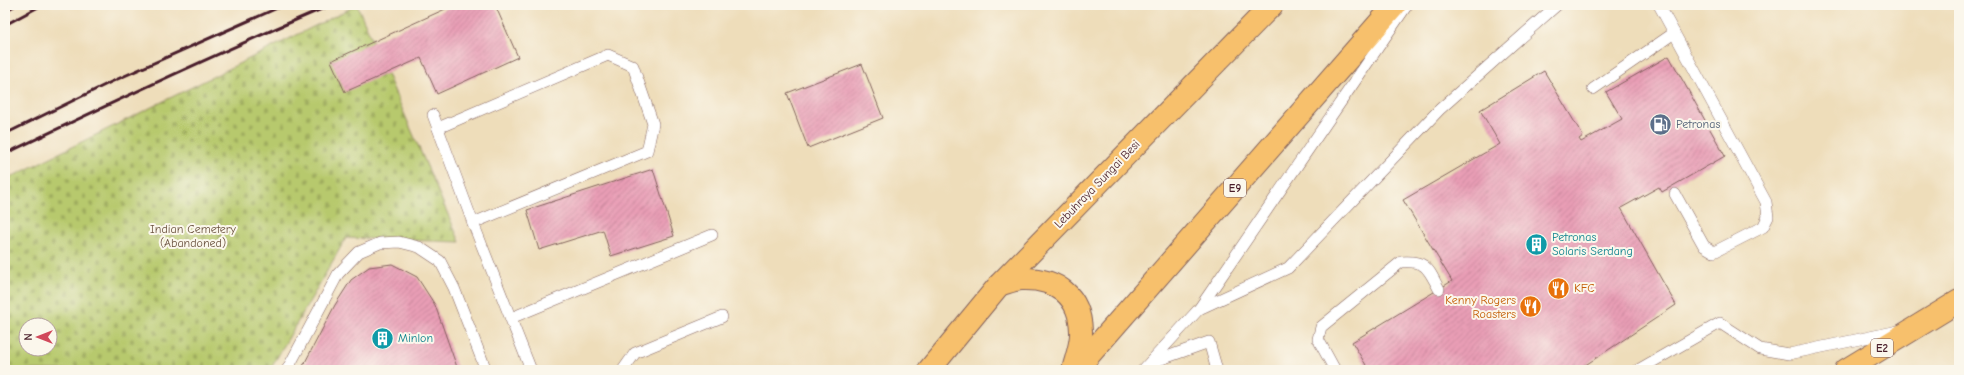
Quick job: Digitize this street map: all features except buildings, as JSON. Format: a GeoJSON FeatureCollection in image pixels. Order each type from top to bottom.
{"type":"FeatureCollection","features":[{"type":"Feature","properties":{"kind":"highway","name":"Lebuhraya Sungai Besi"},"geometry":{"type":"LineString","coordinates":[[929,370],[998,285],[1272,5]]}},
{"type":"Feature","properties":{"kind":"highway","name":"E9"},"geometry":{"type":"LineString","coordinates":[[1075,370],[1394,5]]}},
{"type":"Feature","properties":{"kind":"highway"},"geometry":{"type":"LineString","coordinates":[[998,285],[1022,279],[1046,281],[1066,291],[1077,307],[1082,332],[1075,370]]}},
{"type":"Feature","properties":{"kind":"highway","name":"E2"},"geometry":{"type":"LineString","coordinates":[[1846,370],[1959,302]]}},
{"type":"Feature","properties":{"kind":"lane"},"geometry":{"type":"LineString","coordinates":[[1146,367],[1199,309],[1407,5]]}},
{"type":"Feature","properties":{"kind":"lane"},"geometry":{"type":"LineString","coordinates":[[1199,309],[1288,268],[1439,110],[1557,5]]}},
{"type":"Feature","properties":{"kind":"lane"},"geometry":{"type":"LineString","coordinates":[[1659,5],[1766,202],[1768,217],[1763,227],[1714,252],[1704,246],[1675,194]]}},
{"type":"Feature","properties":{"kind":"lane"},"geometry":{"type":"LineString","coordinates":[[1593,89],[1674,33]]}},
{"type":"Feature","properties":{"kind":"lane"},"geometry":{"type":"LineString","coordinates":[[438,128],[608,55],[633,66],[653,124],[647,151],[473,223]]}},
{"type":"Feature","properties":{"kind":"lane"},"geometry":{"type":"LineString","coordinates":[[433,115],[473,223],[531,370]]}},
{"type":"Feature","properties":{"kind":"lane"},"geometry":{"type":"LineString","coordinates":[[511,318],[712,235]]}},
{"type":"Feature","properties":{"kind":"lane"},"geometry":{"type":"LineString","coordinates":[[287,370],[338,274],[359,252],[380,243],[399,242],[419,246],[440,261],[454,288],[486,370]]}},
{"type":"Feature","properties":{"kind":"lane"},"geometry":{"type":"LineString","coordinates":[[1336,370],[1318,339],[1321,327],[1402,262],[1416,261],[1428,269],[1439,289]]}},
{"type":"Feature","properties":{"kind":"lane"},"geometry":{"type":"LineString","coordinates":[[623,370],[635,353],[722,317]]}},
{"type":"Feature","properties":{"kind":"lane"},"geometry":{"type":"LineString","coordinates":[[1638,370],[1720,323],[1760,350],[1789,354],[1919,327]]}},
{"type":"Feature","properties":{"kind":"lane"},"geometry":{"type":"LineString","coordinates":[[1146,367],[1209,342],[1217,370]]}},
{"type":"Feature","properties":{"kind":"green space","name":"Indian Cemetery (Abandoned)"},"geometry":{"type":"Polygon","coordinates":[[[357,5],[460,242],[346,238],[270,370],[6,370],[5,180],[357,5]]]}},
{"type":"Feature","properties":{"kind":"railway"},"geometry":{"type":"LineString","coordinates":[[5,11],[16,5]]}},
{"type":"Feature","properties":{"kind":"railway"},"geometry":{"type":"LineString","coordinates":[[5,25],[42,5]]}},
{"type":"Feature","properties":{"kind":"railway"},"geometry":{"type":"LineString","coordinates":[[5,134],[111,82],[284,5]]}},
{"type":"Feature","properties":{"kind":"railway"},"geometry":{"type":"LineString","coordinates":[[5,154],[167,77],[331,5]]}},
{"type":"Feature","properties":{"kind":"place","name":"Petronas"},"geometry":{"type":"Point","coordinates":[1661,124]}},
{"type":"Feature","properties":{"kind":"place","name":"Petronas Solaris Serdang"},"geometry":{"type":"Point","coordinates":[1536,244]}},
{"type":"Feature","properties":{"kind":"place","name":"KFC"},"geometry":{"type":"Point","coordinates":[1559,288]}},
{"type":"Feature","properties":{"kind":"place","name":"Kenny Rogers Roasters"},"geometry":{"type":"Point","coordinates":[1531,307]}},
{"type":"Feature","properties":{"kind":"place","name":"Minlon"},"geometry":{"type":"Point","coordinates":[382,338]}}]}
